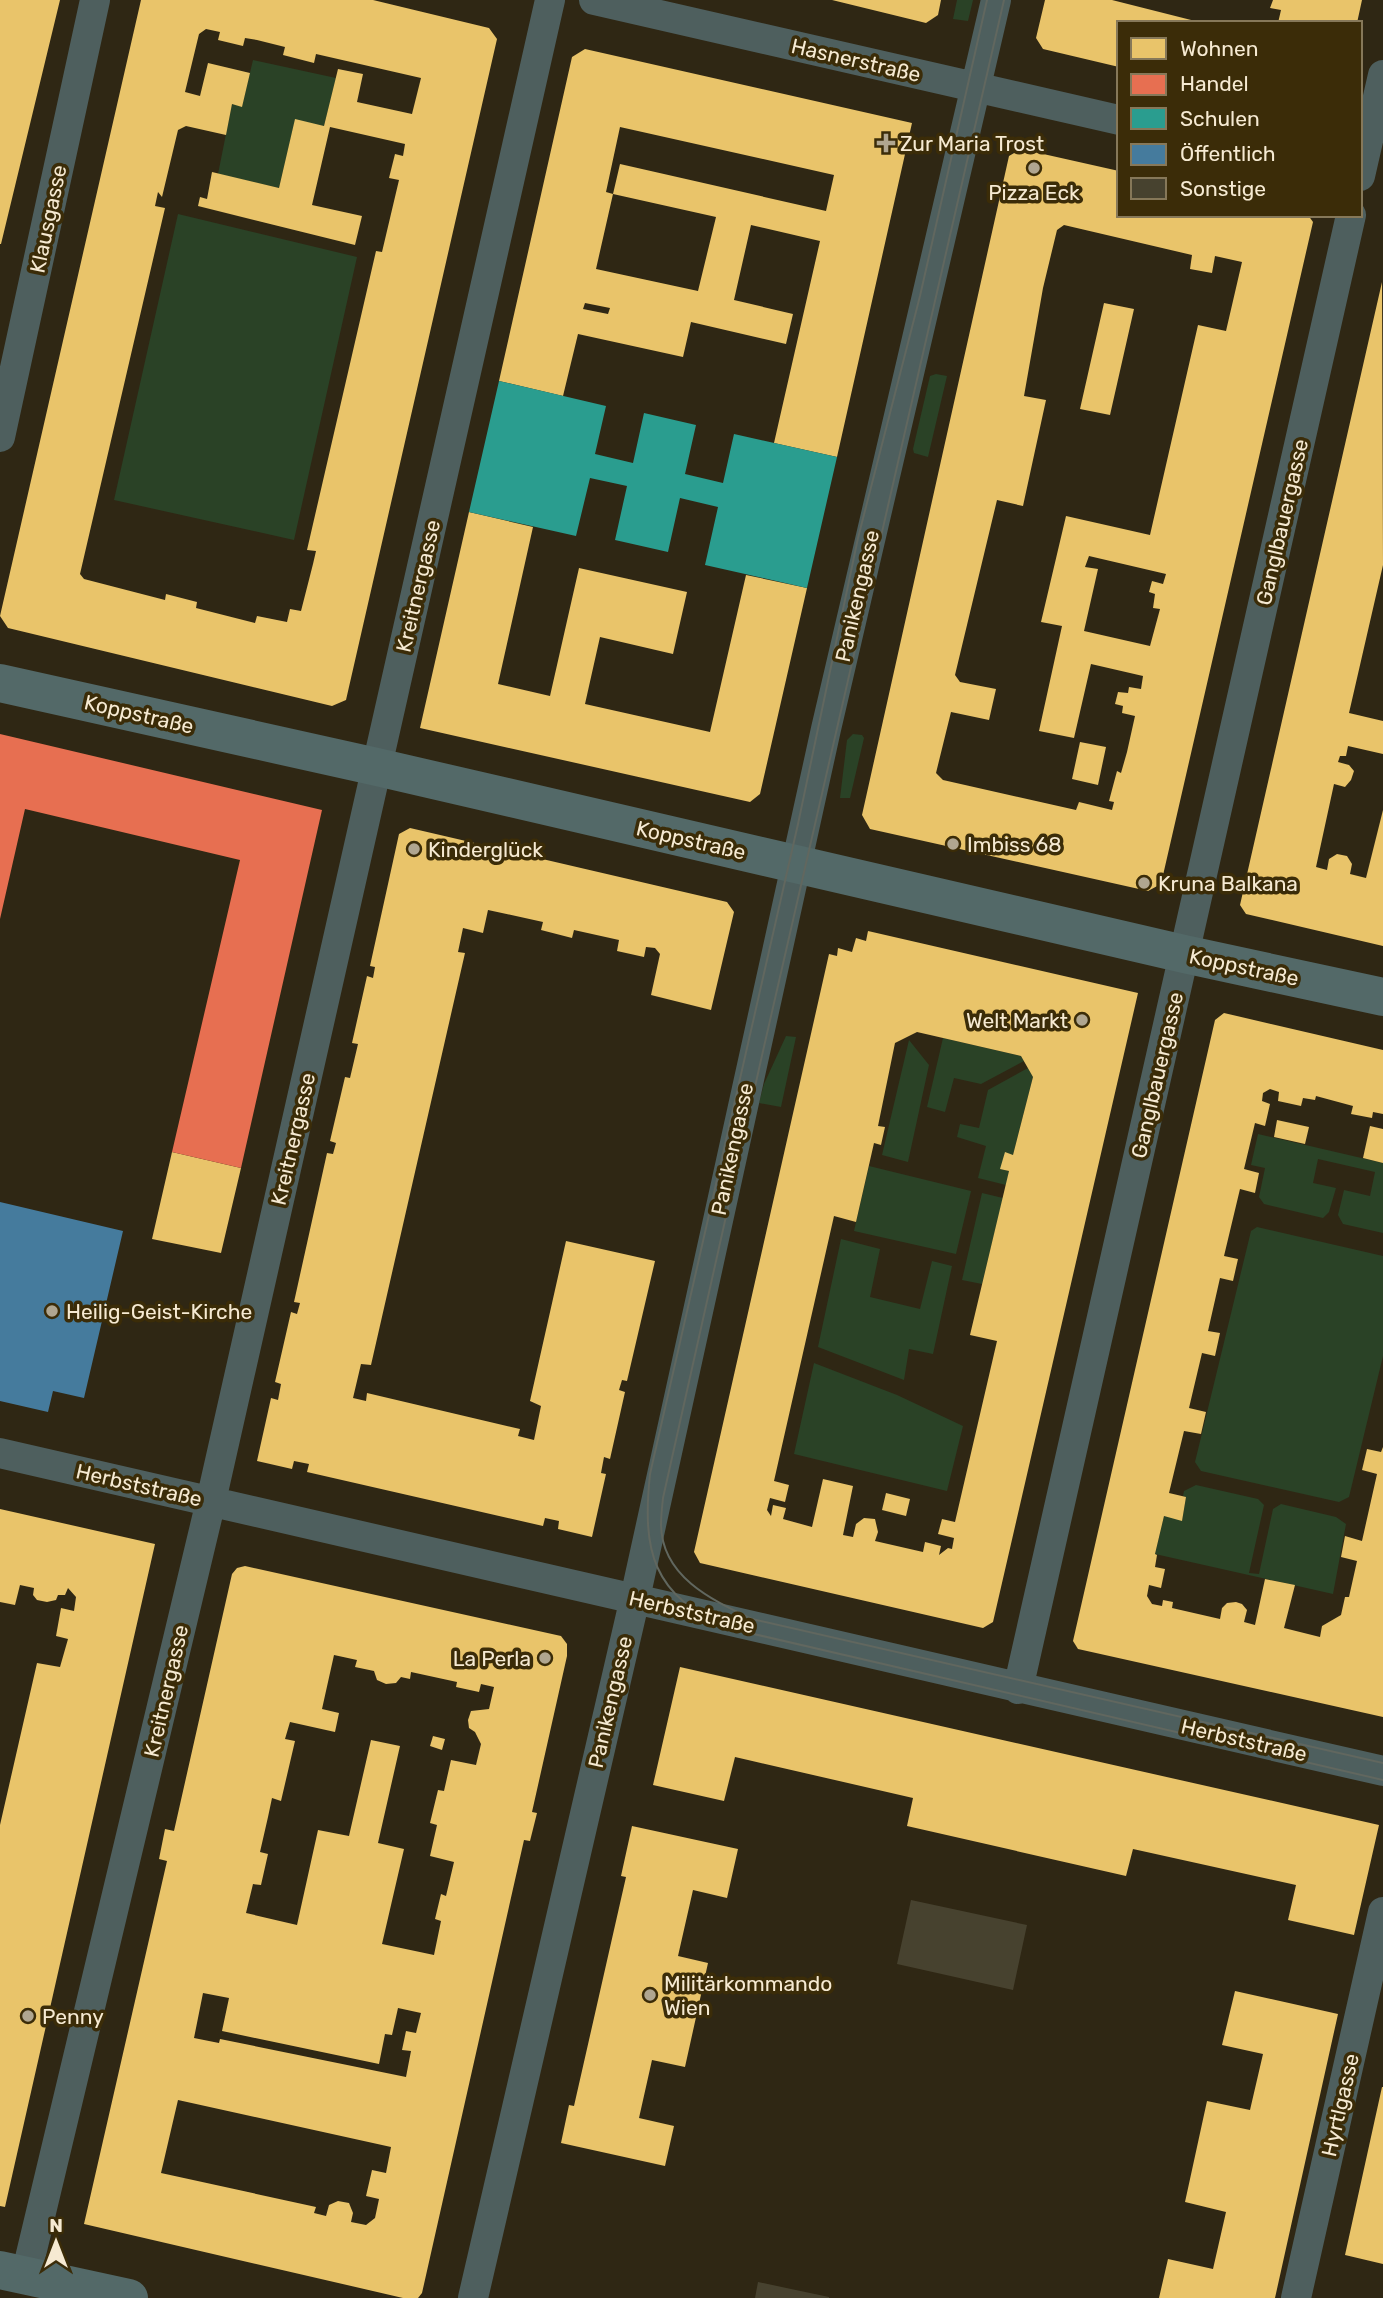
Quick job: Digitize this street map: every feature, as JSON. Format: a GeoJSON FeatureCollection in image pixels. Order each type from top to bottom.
{"type":"FeatureCollection","features":[{"type":"Feature","properties":{"kind":"main road","name":"Koppstraße"},"geometry":{"type":"LineString","coordinates":[[0,683],[377,767],[1184,954],[1383,997]]}},
{"type":"Feature","properties":{"kind":"main road"},"geometry":{"type":"LineString","coordinates":[[13,2272],[129,2298]]}},
{"type":"Feature","properties":{"kind":"street","name":"Klausgasse"},"geometry":{"type":"LineString","coordinates":[[0,438],[95,0]]}},
{"type":"Feature","properties":{"kind":"street","name":"Kreitnergasse"},"geometry":{"type":"LineString","coordinates":[[13,2272],[211,1501],[550,0]]}},
{"type":"Feature","properties":{"kind":"street","name":"Hasnerstraße"},"geometry":{"type":"LineString","coordinates":[[594,0],[1117,120]]}},
{"type":"Feature","properties":{"kind":"street","name":"Panikengasse"},"geometry":{"type":"LineString","coordinates":[[472,2298],[635,1598],[826,729],[996,0]]}},
{"type":"Feature","properties":{"kind":"street"},"geometry":{"type":"LineString","coordinates":[[1362,166],[1383,75]]}},
{"type":"Feature","properties":{"kind":"street"},"geometry":{"type":"LineString","coordinates":[[1362,175],[1383,180]]}},
{"type":"Feature","properties":{"kind":"street","name":"Ganglbauergasse"},"geometry":{"type":"LineString","coordinates":[[1018,1689],[1351,217]]}},
{"type":"Feature","properties":{"kind":"street","name":"Herbststraße"},"geometry":{"type":"LineString","coordinates":[[0,1453],[1383,1771]]}},
{"type":"Feature","properties":{"kind":"street","name":"Hyrtlgasse"},"geometry":{"type":"LineString","coordinates":[[1296,2298],[1383,1912]]}},
{"type":"Feature","properties":{"kind":"green space"},"geometry":{"type":"Polygon","coordinates":[[[957,0],[973,0],[968,21],[953,19],[957,0]]]}},
{"type":"Feature","properties":{"kind":"green space"},"geometry":{"type":"Polygon","coordinates":[[[253,60],[336,78],[324,126],[295,120],[279,188],[218,174],[232,104],[242,106],[253,60]]]}},
{"type":"Feature","properties":{"kind":"green space"},"geometry":{"type":"Polygon","coordinates":[[[178,214],[357,257],[294,540],[114,500],[178,214]]]}},
{"type":"Feature","properties":{"kind":"green space"},"geometry":{"type":"Polygon","coordinates":[[[930,376],[947,376],[928,457],[914,453],[913,449],[930,376]]]}},
{"type":"Feature","properties":{"kind":"green space"},"geometry":{"type":"Polygon","coordinates":[[[853,734],[862,735],[864,738],[850,798],[840,798],[847,740],[853,734]]]}},
{"type":"Feature","properties":{"kind":"green space"},"geometry":{"type":"Polygon","coordinates":[[[786,1036],[796,1037],[781,1107],[759,1103],[764,1084],[786,1036]]]}},
{"type":"Feature","properties":{"kind":"green space"},"geometry":{"type":"Polygon","coordinates":[[[943,1038],[1021,1056],[1024,1061],[981,1084],[954,1078],[945,1112],[927,1107],[943,1038]]]}},
{"type":"Feature","properties":{"kind":"green space"},"geometry":{"type":"Polygon","coordinates":[[[909,1040],[929,1065],[908,1162],[882,1155],[909,1040]]]}},
{"type":"Feature","properties":{"kind":"green space"},"geometry":{"type":"Polygon","coordinates":[[[1028,1068],[1033,1077],[1013,1155],[1005,1153],[1001,1169],[1009,1171],[1006,1185],[978,1178],[986,1146],[957,1137],[960,1124],[979,1128],[988,1090],[1028,1068]]]}},
{"type":"Feature","properties":{"kind":"green space"},"geometry":{"type":"Polygon","coordinates":[[[1258,1134],[1383,1163],[1383,1233],[1343,1224],[1338,1215],[1344,1190],[1370,1196],[1375,1172],[1318,1159],[1313,1183],[1336,1188],[1329,1212],[1323,1218],[1264,1204],[1259,1197],[1265,1168],[1251,1165],[1258,1134]]]}},
{"type":"Feature","properties":{"kind":"green space"},"geometry":{"type":"Polygon","coordinates":[[[869,1166],[971,1191],[956,1254],[854,1231],[869,1166]]]}},
{"type":"Feature","properties":{"kind":"green space"},"geometry":{"type":"Polygon","coordinates":[[[982,1193],[1003,1198],[982,1284],[962,1280],[982,1193]]]}},
{"type":"Feature","properties":{"kind":"green space"},"geometry":{"type":"Polygon","coordinates":[[[1257,1227],[1383,1256],[1383,1356],[1349,1497],[1339,1502],[1201,1471],[1195,1462],[1251,1231],[1257,1227]]]}},
{"type":"Feature","properties":{"kind":"green space"},"geometry":{"type":"Polygon","coordinates":[[[841,1239],[880,1249],[870,1297],[920,1309],[932,1261],[952,1266],[933,1354],[909,1349],[904,1380],[818,1347],[841,1239]]]}},
{"type":"Feature","properties":{"kind":"green space"},"geometry":{"type":"Polygon","coordinates":[[[814,1363],[897,1395],[963,1426],[947,1491],[794,1454],[814,1363]]]}},
{"type":"Feature","properties":{"kind":"green space"},"geometry":{"type":"Polygon","coordinates":[[[1196,1485],[1258,1499],[1264,1505],[1249,1573],[1259,1574],[1273,1509],[1281,1504],[1336,1517],[1346,1524],[1333,1594],[1155,1554],[1164,1516],[1182,1520],[1186,1497],[1183,1496],[1184,1491],[1196,1485]]]}},
{"type":"Feature","properties":{"kind":"building: Wohnen"},"geometry":{"type":"Polygon","coordinates":[[[0,0],[60,0],[1,244],[0,244],[0,0]]]}},
{"type":"Feature","properties":{"kind":"building: Wohnen"},"geometry":{"type":"Polygon","coordinates":[[[141,0],[373,0],[489,28],[497,39],[346,700],[332,706],[8,628],[0,616],[141,0]],[[206,29],[199,34],[185,92],[200,96],[208,63],[250,73],[242,107],[232,104],[226,135],[186,126],[178,130],[162,197],[158,192],[155,206],[165,208],[80,574],[84,579],[165,600],[166,594],[197,602],[196,608],[255,623],[257,616],[287,622],[290,609],[301,611],[313,564],[316,551],[307,550],[376,251],[382,252],[399,180],[389,178],[395,154],[403,156],[405,144],[330,127],[312,205],[362,216],[355,245],[198,206],[200,197],[207,199],[212,172],[279,188],[295,119],[324,126],[338,69],[363,74],[357,102],[412,114],[421,78],[316,54],[314,63],[283,55],[285,47],[257,40],[245,38],[243,46],[218,40],[220,32],[206,29]]]}},
{"type":"Feature","properties":{"kind":"building: Wohnen"},"geometry":{"type":"Polygon","coordinates":[[[832,0],[941,0],[938,15],[926,23],[832,0]]]}},
{"type":"Feature","properties":{"kind":"building: Wohnen"},"geometry":{"type":"Polygon","coordinates":[[[1045,0],[1112,0],[1195,21],[1117,21],[1117,67],[1043,49],[1036,38],[1045,0]]]}},
{"type":"Feature","properties":{"kind":"building: Wohnen"},"geometry":{"type":"Polygon","coordinates":[[[1273,0],[1362,0],[1357,21],[1278,21],[1281,10],[1270,8],[1273,0]]]}},
{"type":"Feature","properties":{"kind":"building: Wohnen"},"geometry":{"type":"Polygon","coordinates":[[[585,49],[912,123],[837,457],[774,443],[820,241],[751,225],[734,300],[793,314],[786,344],[691,322],[683,357],[578,334],[563,396],[499,381],[572,57],[585,49]],[[620,127],[606,192],[613,194],[620,164],[826,211],[834,175],[620,127]],[[613,194],[596,269],[698,291],[716,217],[613,194]],[[585,303],[583,309],[608,314],[610,308],[585,303]]]}},
{"type":"Feature","properties":{"kind":"building: Wohnen"},"geometry":{"type":"Polygon","coordinates":[[[1021,149],[1117,171],[1117,217],[1309,217],[1313,222],[1161,884],[1148,891],[870,829],[862,815],[1009,156],[1021,149]],[[1064,225],[1057,230],[1043,288],[1024,396],[1046,400],[1023,506],[997,500],[955,675],[960,682],[996,689],[989,720],[951,712],[936,773],[943,780],[1076,810],[1079,802],[1112,810],[1114,802],[1109,801],[1117,771],[1121,773],[1135,716],[1122,713],[1123,706],[1115,704],[1118,692],[1128,693],[1129,687],[1141,689],[1143,676],[1091,664],[1074,738],[1039,731],[1062,626],[1041,622],[1066,516],[1150,535],[1198,325],[1226,331],[1242,262],[1215,256],[1212,273],[1190,269],[1192,255],[1064,225]],[[1089,556],[1085,567],[1098,569],[1084,631],[1150,646],[1160,609],[1153,608],[1155,594],[1149,592],[1152,581],[1163,584],[1166,574],[1089,556]]]}},
{"type":"Feature","properties":{"kind":"building: Wohnen"},"geometry":{"type":"Polygon","coordinates":[[[1382,282],[1383,565],[1349,713],[1383,721],[1383,754],[1348,746],[1346,756],[1340,756],[1338,762],[1349,765],[1354,771],[1345,787],[1334,784],[1316,867],[1327,870],[1329,859],[1337,854],[1347,856],[1352,864],[1350,874],[1366,878],[1383,810],[1383,946],[1246,914],[1240,905],[1382,282]]]}},
{"type":"Feature","properties":{"kind":"building: Wohnen"},"geometry":{"type":"Polygon","coordinates":[[[1104,303],[1134,309],[1110,415],[1080,409],[1104,303]]]}},
{"type":"Feature","properties":{"kind":"building: Wohnen"},"geometry":{"type":"Polygon","coordinates":[[[469,512],[533,527],[498,684],[550,696],[579,568],[687,592],[673,654],[600,637],[585,704],[710,732],[746,575],[807,588],[760,794],[750,802],[420,728],[469,512]]]}},
{"type":"Feature","properties":{"kind":"building: Wohnen"},"geometry":{"type":"Polygon","coordinates":[[[1080,742],[1106,747],[1098,785],[1072,779],[1080,742]]]}},
{"type":"Feature","properties":{"kind":"building: Wohnen"},"geometry":{"type":"Polygon","coordinates":[[[410,828],[727,902],[734,912],[711,1010],[651,995],[660,954],[655,948],[646,947],[644,957],[617,951],[619,940],[574,930],[572,938],[541,930],[543,922],[488,910],[483,933],[463,928],[458,952],[465,953],[371,1365],[361,1364],[353,1398],[366,1401],[367,1393],[520,1429],[518,1436],[534,1440],[541,1406],[530,1401],[566,1241],[655,1261],[627,1381],[622,1380],[619,1390],[625,1392],[610,1459],[604,1457],[601,1473],[606,1474],[592,1537],[558,1529],[559,1521],[545,1518],[543,1526],[307,1472],[309,1464],[294,1461],[292,1469],[257,1461],[271,1398],[278,1400],[281,1384],[275,1382],[291,1312],[297,1314],[300,1303],[294,1302],[327,1153],[333,1154],[336,1143],[330,1141],[345,1077],[350,1078],[358,1044],[352,1043],[367,976],[373,978],[375,967],[370,966],[399,834],[410,828]]]}},
{"type":"Feature","properties":{"kind":"building: Wohnen"},"geometry":{"type":"Polygon","coordinates":[[[868,931],[1138,993],[993,1622],[983,1628],[700,1563],[694,1552],[829,954],[837,956],[838,948],[852,952],[856,938],[866,941],[868,931]],[[917,1032],[895,1043],[878,1126],[885,1127],[881,1145],[874,1143],[856,1222],[834,1216],[774,1481],[789,1485],[785,1502],[770,1498],[767,1510],[771,1516],[773,1505],[786,1508],[783,1519],[812,1527],[823,1479],[853,1486],[843,1535],[853,1537],[856,1524],[864,1518],[875,1519],[878,1532],[875,1541],[923,1552],[925,1542],[941,1546],[939,1555],[948,1548],[952,1549],[954,1538],[938,1534],[942,1519],[955,1522],[997,1341],[970,1335],[1009,1171],[1000,1169],[1005,1152],[1013,1155],[1033,1077],[1021,1056],[917,1032]]]}},
{"type":"Feature","properties":{"kind":"building: Wohnen"},"geometry":{"type":"Polygon","coordinates":[[[1224,1013],[1383,1050],[1383,1114],[1373,1112],[1372,1118],[1351,1114],[1353,1106],[1316,1096],[1315,1100],[1303,1098],[1301,1106],[1278,1101],[1279,1092],[1270,1089],[1263,1093],[1262,1101],[1270,1104],[1265,1126],[1255,1123],[1244,1169],[1259,1173],[1255,1193],[1240,1189],[1224,1256],[1238,1259],[1233,1281],[1220,1278],[1208,1331],[1220,1333],[1215,1356],[1202,1353],[1189,1408],[1206,1412],[1201,1434],[1184,1431],[1169,1493],[1186,1497],[1182,1521],[1164,1516],[1155,1554],[1155,1567],[1165,1569],[1161,1588],[1149,1585],[1147,1596],[1152,1604],[1162,1606],[1163,1600],[1173,1602],[1172,1608],[1220,1619],[1222,1608],[1227,1603],[1236,1602],[1247,1610],[1244,1622],[1255,1625],[1265,1579],[1295,1585],[1284,1628],[1320,1637],[1322,1626],[1341,1615],[1345,1597],[1349,1597],[1357,1561],[1341,1557],[1345,1536],[1362,1541],[1377,1474],[1362,1470],[1367,1449],[1381,1452],[1383,1447],[1383,1717],[1078,1649],[1073,1641],[1215,1020],[1224,1013]]]}},
{"type":"Feature","properties":{"kind":"building: Wohnen"},"geometry":{"type":"Polygon","coordinates":[[[1277,1120],[1309,1127],[1305,1144],[1274,1137],[1277,1120]]]}},
{"type":"Feature","properties":{"kind":"building: Wohnen"},"geometry":{"type":"Polygon","coordinates":[[[1370,1126],[1383,1129],[1383,1163],[1363,1158],[1370,1126]]]}},
{"type":"Feature","properties":{"kind":"building: Wohnen"},"geometry":{"type":"Polygon","coordinates":[[[172,1152],[241,1168],[221,1253],[152,1239],[172,1152]]]}},
{"type":"Feature","properties":{"kind":"building: Wohnen"},"geometry":{"type":"Polygon","coordinates":[[[886,1493],[910,1499],[906,1516],[882,1510],[886,1493]]]}},
{"type":"Feature","properties":{"kind":"building: Wohnen"},"geometry":{"type":"Polygon","coordinates":[[[0,1509],[155,1544],[5,2207],[0,2206],[0,1825],[37,1663],[60,1667],[68,1639],[56,1636],[61,1608],[74,1611],[76,1597],[68,1588],[65,1595],[58,1595],[56,1600],[37,1600],[33,1595],[34,1588],[20,1585],[15,1605],[0,1602],[0,1509]]]}},
{"type":"Feature","properties":{"kind":"building: Wohnen"},"geometry":{"type":"Polygon","coordinates":[[[245,1566],[561,1636],[567,1644],[567,1656],[532,1812],[537,1813],[530,1841],[524,1840],[422,2293],[418,2298],[403,2298],[84,2224],[167,1861],[159,1859],[165,1829],[174,1831],[232,1574],[237,1568],[245,1566]],[[334,1655],[322,1709],[339,1713],[335,1732],[290,1722],[285,1739],[295,1741],[281,1801],[272,1798],[260,1852],[268,1854],[261,1885],[253,1884],[246,1913],[297,1925],[318,1830],[349,1836],[371,1740],[400,1746],[378,1843],[404,1849],[382,1944],[434,1955],[441,1921],[435,1919],[441,1894],[446,1896],[454,1862],[430,1856],[437,1825],[430,1823],[438,1790],[444,1791],[451,1760],[476,1765],[481,1744],[475,1732],[469,1728],[468,1720],[471,1711],[489,1709],[494,1687],[481,1684],[479,1692],[456,1687],[457,1682],[411,1672],[410,1679],[401,1677],[396,1683],[386,1684],[377,1680],[374,1671],[355,1667],[357,1660],[334,1655]],[[203,1993],[194,2038],[219,2043],[220,2039],[406,2077],[411,2051],[402,2050],[406,2031],[416,2033],[421,2013],[398,2008],[392,2035],[385,2034],[379,2064],[222,2031],[229,1998],[203,1993]],[[178,2100],[161,2173],[316,2207],[314,2213],[326,2216],[329,2205],[338,2201],[349,2203],[353,2213],[351,2222],[366,2225],[375,2218],[379,2199],[366,2196],[372,2170],[386,2173],[391,2147],[178,2100]]]}},
{"type":"Feature","properties":{"kind":"building: Wohnen"},"geometry":{"type":"Polygon","coordinates":[[[680,1667],[1379,1825],[1354,1935],[1288,1920],[1296,1885],[1133,1849],[1126,1876],[907,1826],[913,1798],[735,1757],[724,1801],[653,1785],[680,1667]]]}},
{"type":"Feature","properties":{"kind":"building: Wohnen"},"geometry":{"type":"Polygon","coordinates":[[[433,1736],[445,1739],[442,1750],[430,1746],[433,1736]]]}},
{"type":"Feature","properties":{"kind":"building: Wohnen","name":"Militärkommando Wien"},"geometry":{"type":"Polygon","coordinates":[[[632,1826],[738,1849],[727,1898],[693,1890],[678,1956],[708,1963],[685,2067],[652,2060],[639,2118],[674,2126],[665,2166],[561,2143],[569,2105],[574,2106],[626,1877],[621,1876],[632,1826]]]}},
{"type":"Feature","properties":{"kind":"building: Wohnen"},"geometry":{"type":"Polygon","coordinates":[[[1235,1991],[1338,2014],[1275,2298],[1159,2298],[1168,2259],[1213,2269],[1226,2212],[1185,2202],[1207,2101],[1250,2110],[1263,2054],[1222,2045],[1235,1991]]]}},
{"type":"Feature","properties":{"kind":"building: Wohnen"},"geometry":{"type":"Polygon","coordinates":[[[1383,2087],[1383,2264],[1345,2255],[1383,2087]]]}},
{"type":"Feature","properties":{"kind":"building: Handel"},"geometry":{"type":"Polygon","coordinates":[[[0,734],[322,810],[241,1168],[172,1152],[240,860],[25,809],[0,919],[0,734]]]}},
{"type":"Feature","properties":{"kind":"building: Schulen"},"geometry":{"type":"Polygon","coordinates":[[[499,381],[606,406],[595,454],[633,463],[644,413],[696,425],[685,474],[723,483],[734,434],[837,457],[807,588],[705,565],[718,507],[680,498],[668,552],[615,540],[627,486],[590,478],[576,536],[469,512],[499,381]]]}},
{"type":"Feature","properties":{"kind":"building: Öffentlich","name":"Heilig-Geist-Kirche"},"geometry":{"type":"Polygon","coordinates":[[[0,1202],[123,1231],[84,1398],[53,1391],[48,1412],[0,1401],[0,1202]]]}},
{"type":"Feature","properties":{"kind":"building: Sonstige"},"geometry":{"type":"Polygon","coordinates":[[[911,1900],[1027,1925],[1013,1990],[897,1964],[911,1900]]]}},
{"type":"Feature","properties":{"kind":"building: Sonstige"},"geometry":{"type":"Polygon","coordinates":[[[758,2282],[829,2297],[829,2298],[755,2298],[758,2282]]]}},
{"type":"Feature","properties":{"kind":"tram line"},"geometry":{"type":"LineString","coordinates":[[987,0],[920,296],[858,538],[798,824],[650,1474],[648,1526],[651,1548],[668,1585],[683,1601],[702,1615],[728,1628],[1383,1780]]}},
{"type":"Feature","properties":{"kind":"tram line"},"geometry":{"type":"LineString","coordinates":[[1004,0],[663,1498],[661,1525],[664,1543],[670,1559],[692,1584],[721,1604],[752,1619],[1383,1763]]}},
{"type":"Feature","properties":{"kind":"place","name":"Zur Maria Trost"},"geometry":{"type":"Point","coordinates":[886,143]}},
{"type":"Feature","properties":{"kind":"place","name":"Pizza Eck"},"geometry":{"type":"Point","coordinates":[1034,168]}},
{"type":"Feature","properties":{"kind":"place","name":"Imbiss 68"},"geometry":{"type":"Point","coordinates":[953,844]}},
{"type":"Feature","properties":{"kind":"place","name":"Kinderglück"},"geometry":{"type":"Point","coordinates":[414,849]}},
{"type":"Feature","properties":{"kind":"place","name":"Kruna Balkana"},"geometry":{"type":"Point","coordinates":[1144,883]}},
{"type":"Feature","properties":{"kind":"place","name":"Welt Markt"},"geometry":{"type":"Point","coordinates":[1082,1020]}},
{"type":"Feature","properties":{"kind":"place","name":"Heilig-Geist-Kirche"},"geometry":{"type":"Point","coordinates":[52,1311]}},
{"type":"Feature","properties":{"kind":"place","name":"La Perla"},"geometry":{"type":"Point","coordinates":[545,1658]}},
{"type":"Feature","properties":{"kind":"place","name":"Militärkommando Wien"},"geometry":{"type":"Point","coordinates":[650,1995]}},
{"type":"Feature","properties":{"kind":"place","name":"Penny"},"geometry":{"type":"Point","coordinates":[28,2016]}}]}
